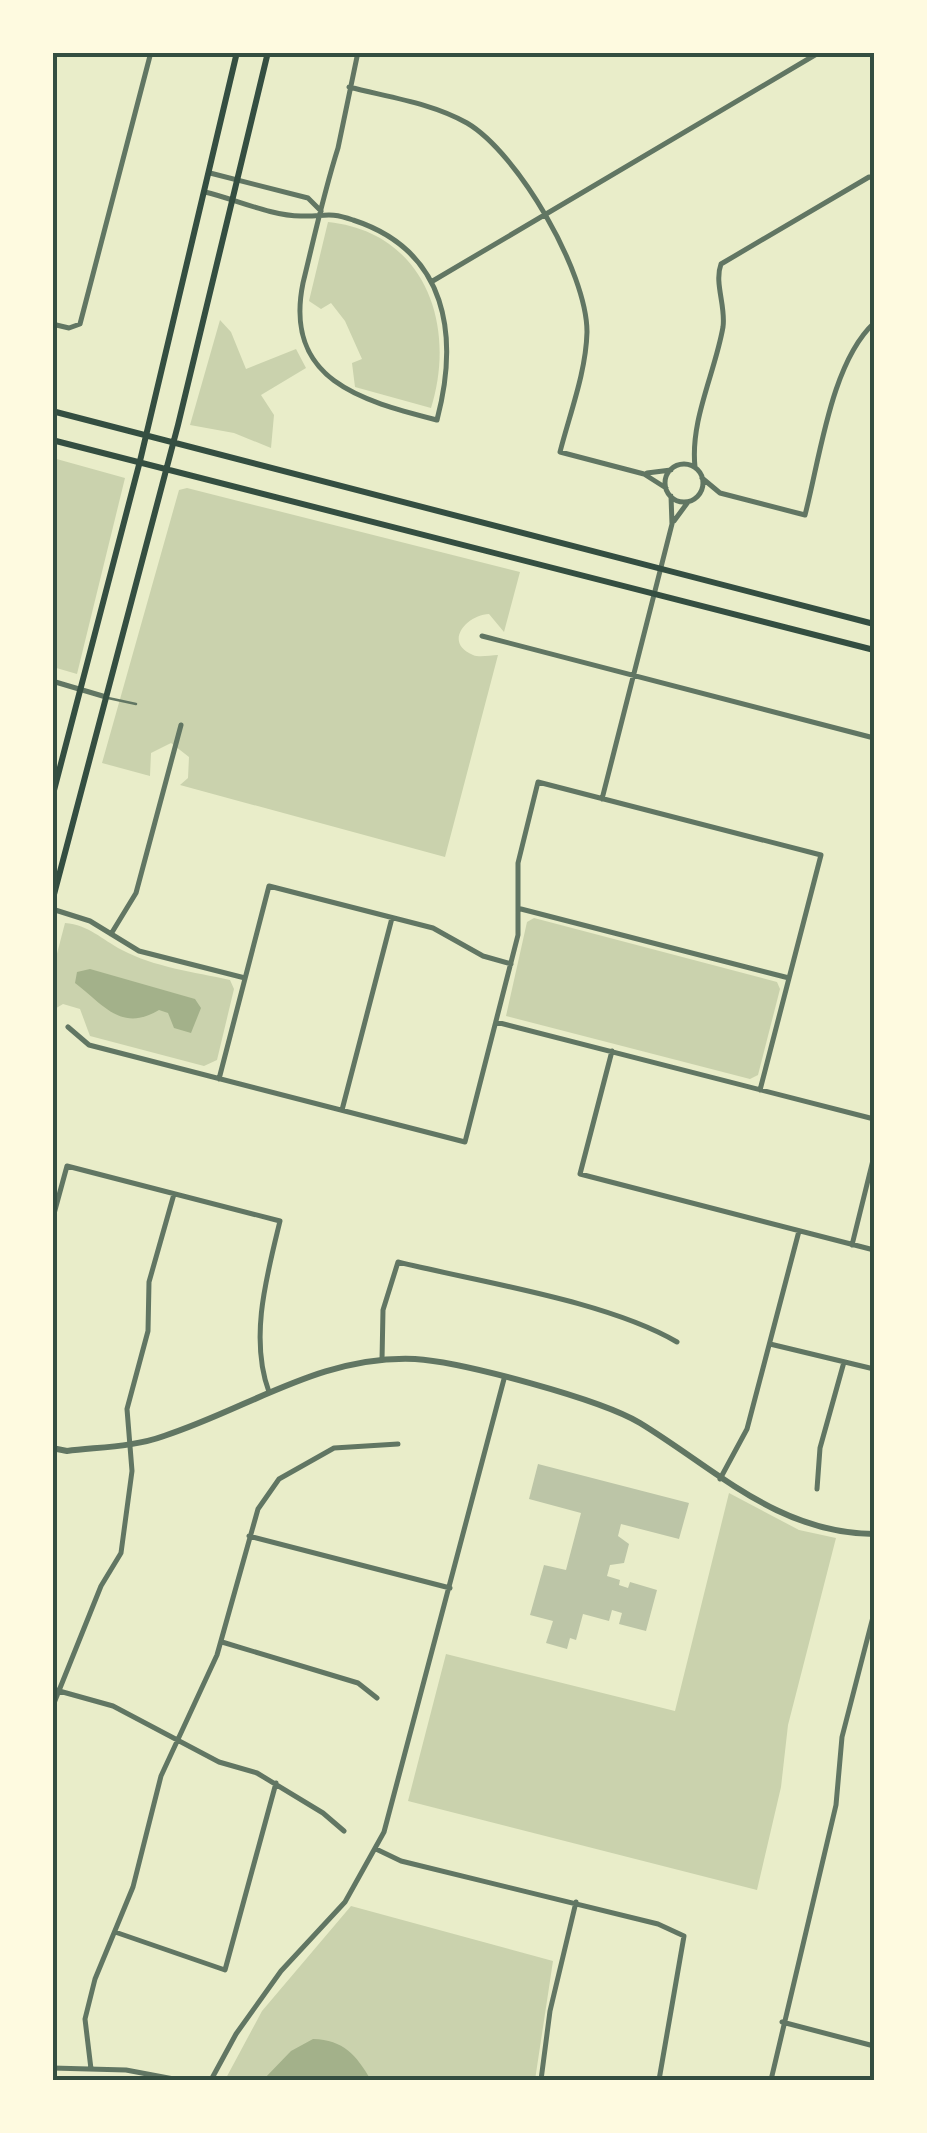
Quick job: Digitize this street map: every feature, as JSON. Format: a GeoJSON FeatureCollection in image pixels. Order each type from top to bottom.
{"type":"FeatureCollection","features":[{"type":"Feature","properties":{"kind":"main road"},"geometry":{"type":"LineString","coordinates":[[52,798],[140,461],[143,434],[237,52]]}},
{"type":"Feature","properties":{"kind":"main road"},"geometry":{"type":"LineString","coordinates":[[52,906],[173,441],[268,52]]}},
{"type":"Feature","properties":{"kind":"main road"},"geometry":{"type":"LineString","coordinates":[[52,411],[874,624]]}},
{"type":"Feature","properties":{"kind":"main road"},"geometry":{"type":"LineString","coordinates":[[52,440],[874,650]]}},
{"type":"Feature","properties":{"kind":"street"},"geometry":{"type":"LineString","coordinates":[[52,324],[74,327],[82,316],[151,52]]}},
{"type":"Feature","properties":{"kind":"street"},"geometry":{"type":"LineString","coordinates":[[210,172],[308,198],[321,211],[385,235],[411,256],[431,282],[444,312],[450,344],[448,377],[437,420],[356,397],[332,381],[314,358],[302,331],[300,302],[321,211],[349,88],[358,52]]}},
{"type":"Feature","properties":{"kind":"street"},"geometry":{"type":"LineString","coordinates":[[431,282],[820,52]]}},
{"type":"Feature","properties":{"kind":"street"},"geometry":{"type":"LineString","coordinates":[[349,88],[442,112],[474,128],[509,161],[576,276],[586,320],[585,354],[560,452],[644,474],[666,488],[671,496],[672,524],[602,799]]}},
{"type":"Feature","properties":{"kind":"street"},"geometry":{"type":"LineString","coordinates":[[720,493],[695,467],[694,446],[722,328],[719,269],[872,178]]}},
{"type":"Feature","properties":{"kind":"street"},"geometry":{"type":"LineString","coordinates":[[205,192],[302,216],[321,211]]}},
{"type":"Feature","properties":{"kind":"street"},"geometry":{"type":"LineString","coordinates":[[672,524],[689,500],[720,493],[806,515],[843,370],[855,344],[874,322]]}},
{"type":"Feature","properties":{"kind":"street"},"geometry":{"type":"LineString","coordinates":[[666,488],[674,468],[694,446]]}},
{"type":"Feature","properties":{"kind":"street"},"geometry":{"type":"LineString","coordinates":[[644,474],[695,467]]}},
{"type":"Feature","properties":{"kind":"street"},"geometry":{"type":"LineString","coordinates":[[697,496],[702,478]]}},
{"type":"Feature","properties":{"kind":"street"},"geometry":{"type":"LineString","coordinates":[[671,496],[689,500]]}},
{"type":"Feature","properties":{"kind":"street"},"geometry":{"type":"LineString","coordinates":[[482,636],[874,738]]}},
{"type":"Feature","properties":{"kind":"street"},"geometry":{"type":"LineString","coordinates":[[52,681],[106,698]]}},
{"type":"Feature","properties":{"kind":"street"},"geometry":{"type":"LineString","coordinates":[[111,934],[136,892],[181,725]]}},
{"type":"Feature","properties":{"kind":"street"},"geometry":{"type":"LineString","coordinates":[[68,1027],[89,1046],[465,1142],[510,964],[520,909],[518,863],[538,782],[821,855],[760,1090]]}},
{"type":"Feature","properties":{"kind":"street"},"geometry":{"type":"LineString","coordinates":[[219,1078],[269,886],[441,931],[478,953],[510,964]]}},
{"type":"Feature","properties":{"kind":"street"},"geometry":{"type":"LineString","coordinates":[[52,906],[139,950],[245,978]]}},
{"type":"Feature","properties":{"kind":"street"},"geometry":{"type":"LineString","coordinates":[[520,909],[790,978]]}},
{"type":"Feature","properties":{"kind":"street"},"geometry":{"type":"LineString","coordinates":[[342,1110],[392,918]]}},
{"type":"Feature","properties":{"kind":"street"},"geometry":{"type":"LineString","coordinates":[[496,1022],[874,1120]]}},
{"type":"Feature","properties":{"kind":"street"},"geometry":{"type":"LineString","coordinates":[[612,1052],[580,1174],[874,1250]]}},
{"type":"Feature","properties":{"kind":"street"},"geometry":{"type":"LineString","coordinates":[[852,1244],[874,1156]]}},
{"type":"Feature","properties":{"kind":"street"},"geometry":{"type":"LineString","coordinates":[[52,1221],[67,1166],[280,1221],[262,1301],[263,1376],[269,1392]]}},
{"type":"Feature","properties":{"kind":"street"},"geometry":{"type":"LineString","coordinates":[[52,1708],[55,1689],[100,1586],[121,1553],[132,1471],[127,1409],[148,1330],[149,1282],[174,1194]]}},
{"type":"Feature","properties":{"kind":"street"},"geometry":{"type":"LineString","coordinates":[[720,1479],[747,1429],[798,1231]]}},
{"type":"Feature","properties":{"kind":"street"},"geometry":{"type":"LineString","coordinates":[[382,1360],[383,1310],[398,1262],[609,1314],[652,1327],[677,1342]]}},
{"type":"Feature","properties":{"kind":"street"},"geometry":{"type":"LineString","coordinates":[[769,1344],[874,1369]]}},
{"type":"Feature","properties":{"kind":"street"},"geometry":{"type":"LineString","coordinates":[[52,1448],[67,1451],[161,1438],[338,1365],[382,1360],[438,1362],[622,1414],[720,1479],[791,1518],[818,1528],[874,1534]]}},
{"type":"Feature","properties":{"kind":"street"},"geometry":{"type":"LineString","coordinates":[[817,1489],[820,1448],[844,1362]]}},
{"type":"Feature","properties":{"kind":"street"},"geometry":{"type":"LineString","coordinates":[[212,2080],[236,2034],[281,1971],[346,1902],[376,1849],[403,1773],[504,1379]]}},
{"type":"Feature","properties":{"kind":"street"},"geometry":{"type":"LineString","coordinates":[[92,2069],[85,2019],[95,1978],[133,1887],[160,1776],[221,1642],[258,1509],[279,1479],[334,1448],[398,1444]]}},
{"type":"Feature","properties":{"kind":"street"},"geometry":{"type":"LineString","coordinates":[[249,1536],[450,1588]]}},
{"type":"Feature","properties":{"kind":"street"},"geometry":{"type":"LineString","coordinates":[[771,2080],[836,1805],[842,1737],[874,1613]]}},
{"type":"Feature","properties":{"kind":"street"},"geometry":{"type":"LineString","coordinates":[[221,1642],[358,1682],[378,1698]]}},
{"type":"Feature","properties":{"kind":"street"},"geometry":{"type":"LineString","coordinates":[[55,1689],[114,1706],[219,1762],[276,1783],[344,1832]]}},
{"type":"Feature","properties":{"kind":"street"},"geometry":{"type":"LineString","coordinates":[[115,1932],[225,1970],[276,1783]]}},
{"type":"Feature","properties":{"kind":"street"},"geometry":{"type":"LineString","coordinates":[[376,1849],[401,1861],[576,1902],[658,1924],[684,1936],[659,2080]]}},
{"type":"Feature","properties":{"kind":"street"},"geometry":{"type":"LineString","coordinates":[[541,2080],[550,2011],[576,1902]]}},
{"type":"Feature","properties":{"kind":"street"},"geometry":{"type":"LineString","coordinates":[[782,2022],[874,2046]]}},
{"type":"Feature","properties":{"kind":"street"},"geometry":{"type":"LineString","coordinates":[[52,2068],[126,2070],[180,2080]]}},
{"type":"Feature","properties":{"kind":"lane"},"geometry":{"type":"LineString","coordinates":[[106,698],[136,704]]}},
{"type":"Feature","properties":{"kind":"shaded area"},"geometry":{"type":"Polygon","coordinates":[[[328,222],[361,229],[389,244],[410,263],[426,288],[440,345],[431,408],[355,387],[352,363],[362,359],[345,321],[331,303],[321,309],[309,301],[328,222]]]}},
{"type":"Feature","properties":{"kind":"shaded area"},"geometry":{"type":"Polygon","coordinates":[[[220,320],[231,332],[246,369],[296,349],[306,368],[261,395],[274,415],[271,448],[234,433],[190,425],[220,320]]]}},
{"type":"Feature","properties":{"kind":"shaded area"},"geometry":{"type":"Polygon","coordinates":[[[53,458],[125,478],[77,674],[53,667],[53,458]]]}},
{"type":"Feature","properties":{"kind":"shaded area"},"geometry":{"type":"Polygon","coordinates":[[[187,488],[520,572],[504,632],[489,614],[466,624],[459,637],[464,650],[473,655],[498,655],[445,857],[180,785],[188,778],[189,757],[171,743],[151,753],[150,776],[102,763],[179,490],[187,488]]]}},
{"type":"Feature","properties":{"kind":"shaded area"},"geometry":{"type":"Polygon","coordinates":[[[534,918],[777,982],[780,989],[758,1075],[750,1079],[506,1016],[527,922],[534,918]]]}},
{"type":"Feature","properties":{"kind":"shaded area"},"geometry":{"type":"Polygon","coordinates":[[[65,923],[88,930],[147,961],[230,980],[234,989],[217,1060],[204,1066],[90,1036],[80,1009],[63,1004],[53,1010],[53,969],[65,923]]]}},
{"type":"Feature","properties":{"kind":"shaded area"},"geometry":{"type":"Polygon","coordinates":[[[90,969],[195,999],[201,1008],[191,1033],[174,1028],[168,1013],[159,1010],[134,1018],[113,1013],[75,983],[77,972],[90,969]]]}},
{"type":"Feature","properties":{"kind":"shaded area"},"geometry":{"type":"Polygon","coordinates":[[[729,1493],[799,1530],[836,1538],[788,1725],[781,1787],[757,1890],[408,1801],[446,1654],[675,1711],[729,1493]]]}},
{"type":"Feature","properties":{"kind":"shaded area"},"geometry":{"type":"Polygon","coordinates":[[[351,1906],[553,1961],[535,2080],[225,2080],[262,2011],[351,1906]]]}},
{"type":"Feature","properties":{"kind":"shaded area"},"geometry":{"type":"Polygon","coordinates":[[[313,2039],[333,2042],[348,2050],[371,2080],[263,2080],[291,2051],[313,2039]]]}},
{"type":"Feature","properties":{"kind":"building"},"geometry":{"type":"Polygon","coordinates":[[[538,1464],[689,1503],[679,1539],[621,1524],[618,1536],[629,1544],[624,1563],[610,1565],[607,1576],[628,1588],[630,1582],[657,1590],[646,1631],[619,1624],[622,1613],[612,1610],[609,1621],[583,1614],[576,1640],[570,1638],[567,1649],[546,1643],[553,1621],[530,1615],[544,1565],[566,1570],[581,1513],[529,1499],[538,1464]]]}}]}
